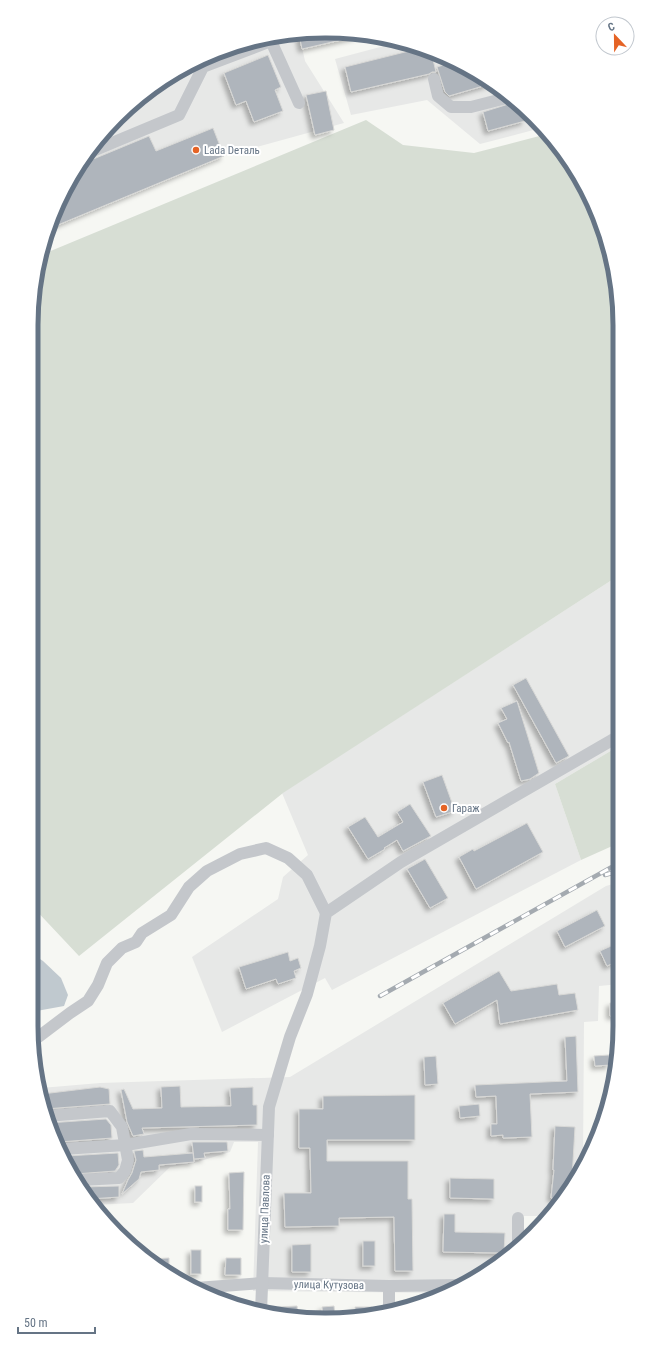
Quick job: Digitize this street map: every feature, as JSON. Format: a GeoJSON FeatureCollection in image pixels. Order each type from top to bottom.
{"type":"FeatureCollection","features":[{"type":"Feature","properties":{"kind":"street"},"geometry":{"type":"LineString","coordinates":[[272,43],[299,103]]}},
{"type":"Feature","properties":{"kind":"street"},"geometry":{"type":"LineString","coordinates":[[221,58],[245,50]]}},
{"type":"Feature","properties":{"kind":"street"},"geometry":{"type":"LineString","coordinates":[[98,149],[179,115],[201,67]]}},
{"type":"Feature","properties":{"kind":"street"},"geometry":{"type":"LineString","coordinates":[[434,79],[438,96],[451,107],[471,107],[503,99]]}},
{"type":"Feature","properties":{"kind":"street"},"geometry":{"type":"LineString","coordinates":[[39,1036],[70,1012],[88,1001],[98,985],[107,963],[122,948],[136,942],[142,933],[171,915],[189,887],[207,871],[240,854],[266,848],[288,858],[307,875],[326,913],[401,862],[613,739]]}},
{"type":"Feature","properties":{"kind":"street","name":"улица Павлова"},"geometry":{"type":"LineString","coordinates":[[261,1305],[269,1107],[290,1037],[307,994],[320,946],[326,913]]}},
{"type":"Feature","properties":{"kind":"street"},"geometry":{"type":"LineString","coordinates":[[52,1116],[110,1111],[122,1127],[128,1160],[124,1171],[119,1178],[83,1180]]}},
{"type":"Feature","properties":{"kind":"street"},"geometry":{"type":"LineString","coordinates":[[66,1148],[126,1145],[191,1134],[268,1135]]}},
{"type":"Feature","properties":{"kind":"street"},"geometry":{"type":"LineString","coordinates":[[518,1218],[518,1239]]}},
{"type":"Feature","properties":{"kind":"street","name":"улица Кутузова"},"geometry":{"type":"LineString","coordinates":[[207,1287],[262,1283],[447,1286]]}},
{"type":"Feature","properties":{"kind":"street"},"geometry":{"type":"LineString","coordinates":[[389,1286],[389,1305]]}},
{"type":"Feature","properties":{"kind":"shaded area"},"geometry":{"type":"Polygon","coordinates":[[[300,39],[305,61],[344,123],[224,156],[56,226],[68,198],[97,150],[122,122],[150,97],[198,68],[233,53],[288,40],[300,39]]]}},
{"type":"Feature","properties":{"kind":"shaded area"},"geometry":{"type":"Polygon","coordinates":[[[387,45],[418,53],[453,68],[485,86],[501,97],[536,129],[480,144],[427,100],[351,115],[335,59],[387,45]]]}},
{"type":"Feature","properties":{"kind":"shaded area"},"geometry":{"type":"Polygon","coordinates":[[[366,120],[403,145],[474,153],[541,135],[565,166],[583,198],[598,233],[611,288],[613,326],[613,579],[283,793],[79,956],[38,912],[38,326],[40,288],[48,252],[366,120]]]}},
{"type":"Feature","properties":{"kind":"shaded area"},"geometry":{"type":"Polygon","coordinates":[[[613,579],[613,750],[555,784],[581,860],[332,990],[325,978],[222,1032],[192,957],[278,899],[283,877],[308,855],[282,793],[613,579]]]}},
{"type":"Feature","properties":{"kind":"shaded area"},"geometry":{"type":"Polygon","coordinates":[[[613,750],[613,846],[581,860],[555,784],[613,750]]]}},
{"type":"Feature","properties":{"kind":"shaded area"},"geometry":{"type":"Polygon","coordinates":[[[613,884],[613,985],[599,986],[598,1021],[584,1022],[583,1153],[565,1185],[541,1216],[522,1216],[522,1236],[501,1254],[453,1283],[431,1293],[253,1291],[258,1142],[234,1142],[230,1152],[194,1163],[170,1167],[133,1203],[100,1205],[86,1185],[68,1153],[53,1118],[45,1088],[100,1083],[290,1077],[606,886],[613,884]]]}},
{"type":"Feature","properties":{"kind":"shaded area"},"geometry":{"type":"Polygon","coordinates":[[[38,958],[61,978],[68,995],[64,1006],[38,1011],[38,958]]]}},
{"type":"Feature","properties":{"kind":"building"},"geometry":{"type":"Polygon","coordinates":[[[300,39],[345,39],[302,49],[300,39]]]}},
{"type":"Feature","properties":{"kind":"building"},"geometry":{"type":"Polygon","coordinates":[[[410,51],[433,59],[436,72],[351,92],[345,67],[410,51]]]}},
{"type":"Feature","properties":{"kind":"building"},"geometry":{"type":"Polygon","coordinates":[[[268,55],[281,87],[275,90],[283,111],[254,122],[246,101],[236,105],[224,73],[268,55]]]}},
{"type":"Feature","properties":{"kind":"building"},"geometry":{"type":"Polygon","coordinates":[[[445,64],[484,86],[449,96],[445,92],[437,67],[445,64]]]}},
{"type":"Feature","properties":{"kind":"building"},"geometry":{"type":"Polygon","coordinates":[[[326,91],[334,130],[315,135],[306,95],[326,91]]]}},
{"type":"Feature","properties":{"kind":"building"},"geometry":{"type":"Polygon","coordinates":[[[509,104],[524,117],[525,121],[488,131],[483,112],[509,104]]]}},
{"type":"Feature","properties":{"kind":"building"},"geometry":{"type":"Polygon","coordinates":[[[213,128],[224,156],[56,226],[68,198],[90,160],[149,136],[156,151],[213,128]]]}},
{"type":"Feature","properties":{"kind":"building"},"geometry":{"type":"Polygon","coordinates":[[[526,678],[569,756],[556,763],[513,685],[526,678]]]}},
{"type":"Feature","properties":{"kind":"building"},"geometry":{"type":"Polygon","coordinates":[[[517,701],[539,773],[530,779],[521,781],[509,742],[508,743],[498,723],[507,719],[501,708],[517,701]]]}},
{"type":"Feature","properties":{"kind":"building"},"geometry":{"type":"Polygon","coordinates":[[[442,775],[455,811],[436,817],[423,782],[442,775]]]}},
{"type":"Feature","properties":{"kind":"building"},"geometry":{"type":"Polygon","coordinates":[[[410,804],[431,836],[403,851],[397,840],[368,859],[348,827],[365,817],[378,837],[403,822],[397,812],[410,804]]]}},
{"type":"Feature","properties":{"kind":"building"},"geometry":{"type":"Polygon","coordinates":[[[527,823],[543,852],[476,889],[459,857],[473,849],[474,851],[527,823]]]}},
{"type":"Feature","properties":{"kind":"building"},"geometry":{"type":"Polygon","coordinates":[[[425,859],[448,898],[430,908],[407,869],[425,859]]]}},
{"type":"Feature","properties":{"kind":"building"},"geometry":{"type":"Polygon","coordinates":[[[597,910],[605,926],[565,947],[557,931],[597,910]]]}},
{"type":"Feature","properties":{"kind":"building"},"geometry":{"type":"Polygon","coordinates":[[[613,945],[613,963],[607,966],[600,951],[613,945]]]}},
{"type":"Feature","properties":{"kind":"building"},"geometry":{"type":"Polygon","coordinates":[[[288,952],[290,961],[298,958],[301,968],[294,971],[296,978],[278,984],[276,979],[246,989],[239,967],[288,952]]]}},
{"type":"Feature","properties":{"kind":"building"},"geometry":{"type":"Polygon","coordinates":[[[499,971],[511,991],[557,984],[559,995],[575,993],[578,1010],[500,1024],[497,1000],[455,1024],[443,1003],[499,971]]]}},
{"type":"Feature","properties":{"kind":"building"},"geometry":{"type":"Polygon","coordinates":[[[610,1003],[613,1003],[613,1016],[610,1016],[610,1003]]]}},
{"type":"Feature","properties":{"kind":"building"},"geometry":{"type":"Polygon","coordinates":[[[576,1036],[578,1092],[530,1094],[532,1137],[503,1138],[503,1135],[491,1136],[491,1124],[497,1124],[496,1096],[476,1097],[475,1085],[567,1081],[565,1037],[576,1036]]]}},
{"type":"Feature","properties":{"kind":"building"},"geometry":{"type":"Polygon","coordinates":[[[609,1055],[610,1065],[595,1066],[594,1056],[609,1055]]]}},
{"type":"Feature","properties":{"kind":"building"},"geometry":{"type":"Polygon","coordinates":[[[436,1056],[438,1084],[425,1085],[424,1057],[436,1056]]]}},
{"type":"Feature","properties":{"kind":"building"},"geometry":{"type":"Polygon","coordinates":[[[180,1086],[181,1107],[231,1106],[230,1088],[253,1087],[253,1105],[257,1105],[257,1125],[142,1128],[144,1134],[133,1136],[127,1122],[121,1090],[124,1089],[133,1109],[162,1108],[161,1087],[180,1086]]]}},
{"type":"Feature","properties":{"kind":"building"},"geometry":{"type":"Polygon","coordinates":[[[100,1087],[109,1089],[110,1104],[50,1109],[47,1093],[100,1087]]]}},
{"type":"Feature","properties":{"kind":"building"},"geometry":{"type":"Polygon","coordinates":[[[415,1095],[415,1140],[327,1140],[327,1161],[408,1161],[408,1199],[412,1199],[413,1271],[395,1271],[394,1217],[339,1218],[339,1226],[285,1227],[284,1193],[311,1193],[310,1148],[299,1148],[299,1109],[323,1109],[323,1096],[415,1095]]]}},
{"type":"Feature","properties":{"kind":"building"},"geometry":{"type":"Polygon","coordinates":[[[479,1104],[480,1116],[460,1118],[459,1106],[479,1104]]]}},
{"type":"Feature","properties":{"kind":"building"},"geometry":{"type":"Polygon","coordinates":[[[106,1119],[111,1125],[112,1138],[63,1142],[55,1123],[106,1119]]]}},
{"type":"Feature","properties":{"kind":"building"},"geometry":{"type":"Polygon","coordinates":[[[555,1126],[575,1127],[572,1172],[556,1199],[551,1198],[555,1126]]]}},
{"type":"Feature","properties":{"kind":"building"},"geometry":{"type":"Polygon","coordinates":[[[192,1142],[227,1142],[228,1151],[204,1153],[205,1158],[194,1159],[192,1142]]]}},
{"type":"Feature","properties":{"kind":"building"},"geometry":{"type":"Polygon","coordinates":[[[143,1150],[144,1157],[193,1153],[194,1162],[159,1165],[159,1170],[141,1172],[139,1179],[122,1194],[132,1173],[136,1160],[134,1151],[143,1150]]]}},
{"type":"Feature","properties":{"kind":"building"},"geometry":{"type":"Polygon","coordinates":[[[118,1153],[119,1165],[115,1171],[80,1174],[70,1156],[118,1153]]]}},
{"type":"Feature","properties":{"kind":"building"},"geometry":{"type":"Polygon","coordinates":[[[244,1172],[243,1230],[228,1230],[228,1209],[230,1209],[229,1173],[244,1172]]]}},
{"type":"Feature","properties":{"kind":"building"},"geometry":{"type":"Polygon","coordinates":[[[450,1178],[494,1179],[494,1199],[450,1198],[450,1178]]]}},
{"type":"Feature","properties":{"kind":"building"},"geometry":{"type":"Polygon","coordinates":[[[119,1186],[119,1197],[95,1199],[87,1187],[119,1186]]]}},
{"type":"Feature","properties":{"kind":"building"},"geometry":{"type":"Polygon","coordinates":[[[195,1186],[202,1186],[202,1202],[195,1202],[195,1186]]]}},
{"type":"Feature","properties":{"kind":"building"},"geometry":{"type":"Polygon","coordinates":[[[444,1214],[455,1214],[455,1232],[505,1233],[504,1251],[502,1253],[443,1252],[444,1214]]]}},
{"type":"Feature","properties":{"kind":"building"},"geometry":{"type":"Polygon","coordinates":[[[363,1241],[375,1241],[375,1266],[363,1266],[363,1241]]]}},
{"type":"Feature","properties":{"kind":"building"},"geometry":{"type":"Polygon","coordinates":[[[311,1244],[311,1272],[292,1272],[292,1245],[311,1244]]]}},
{"type":"Feature","properties":{"kind":"building"},"geometry":{"type":"Polygon","coordinates":[[[191,1250],[201,1250],[201,1274],[191,1274],[191,1250]]]}},
{"type":"Feature","properties":{"kind":"building"},"geometry":{"type":"Polygon","coordinates":[[[169,1258],[169,1267],[166,1265],[157,1259],[169,1258]]]}},
{"type":"Feature","properties":{"kind":"building"},"geometry":{"type":"Polygon","coordinates":[[[226,1258],[241,1258],[241,1275],[225,1275],[226,1258]]]}},
{"type":"Feature","properties":{"kind":"building"},"geometry":{"type":"Polygon","coordinates":[[[297,1306],[298,1312],[278,1309],[278,1307],[297,1306]]]}},
{"type":"Feature","properties":{"kind":"building"},"geometry":{"type":"Polygon","coordinates":[[[334,1306],[335,1313],[323,1313],[322,1307],[334,1306]]]}},
{"type":"Feature","properties":{"kind":"building"},"geometry":{"type":"Polygon","coordinates":[[[355,1307],[372,1307],[372,1309],[355,1311],[355,1307]]]}},
{"type":"Feature","properties":{"kind":"railway"},"geometry":{"type":"LineString","coordinates":[[380,996],[613,866]]}},
{"type":"Feature","properties":{"kind":"railway"},"geometry":{"type":"LineString","coordinates":[[605,875],[613,873]]}},
{"type":"Feature","properties":{"kind":"place","name":"Lada Dеталь"},"geometry":{"type":"Point","coordinates":[196,150]}},
{"type":"Feature","properties":{"kind":"place","name":"Гараж"},"geometry":{"type":"Point","coordinates":[444,808]}}]}
